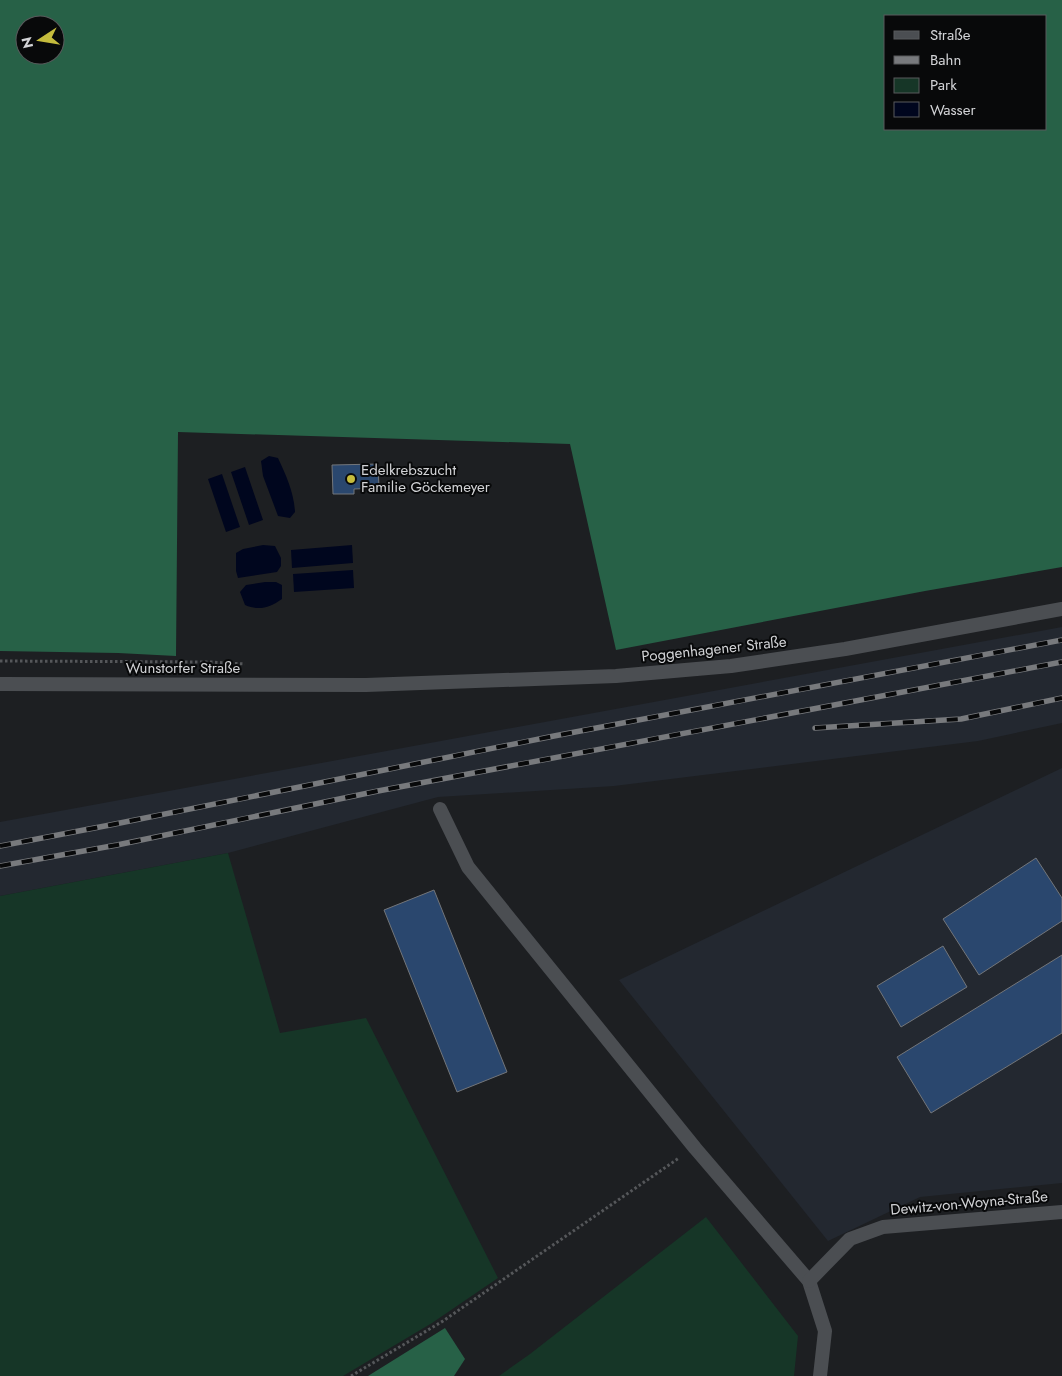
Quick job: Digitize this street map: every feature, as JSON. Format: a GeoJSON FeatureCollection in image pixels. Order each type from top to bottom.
{"type":"FeatureCollection","features":[{"type":"Feature","properties":{"kind":"street","name":"Poggenhagener Straße"},"geometry":{"type":"LineString","coordinates":[[366,685],[616,676],[731,666],[845,649],[1062,609]]}},
{"type":"Feature","properties":{"kind":"street","name":"Wunstorfer Straße"},"geometry":{"type":"LineString","coordinates":[[0,684],[366,685]]}},
{"type":"Feature","properties":{"kind":"street"},"geometry":{"type":"LineString","coordinates":[[440,809],[468,867],[695,1148],[809,1281],[825,1331],[820,1376]]}},
{"type":"Feature","properties":{"kind":"street","name":"Dewitz-von-Woyna-Straße"},"geometry":{"type":"LineString","coordinates":[[809,1281],[850,1239],[883,1227],[1062,1212]]}},
{"type":"Feature","properties":{"kind":"path"},"geometry":{"type":"LineString","coordinates":[[0,661],[212,662],[247,664]]}},
{"type":"Feature","properties":{"kind":"path"},"geometry":{"type":"LineString","coordinates":[[351,1376],[443,1321],[695,1148]]}},
{"type":"Feature","properties":{"kind":"shaded area"},"geometry":{"type":"Polygon","coordinates":[[[1062,627],[1062,723],[978,741],[614,786],[438,797],[228,853],[0,896],[0,822],[1062,627]]]}},
{"type":"Feature","properties":{"kind":"shaded area"},"geometry":{"type":"Polygon","coordinates":[[[1062,768],[1062,1183],[920,1197],[828,1241],[619,980],[1062,768]]]}},
{"type":"Feature","properties":{"kind":"green space"},"geometry":{"type":"Polygon","coordinates":[[[0,0],[1062,0],[1062,567],[616,650],[570,444],[178,432],[176,656],[0,651],[0,0]]]}},
{"type":"Feature","properties":{"kind":"green space"},"geometry":{"type":"Polygon","coordinates":[[[228,853],[280,1033],[366,1018],[498,1278],[432,1323],[343,1376],[0,1376],[0,896],[228,853]]]}},
{"type":"Feature","properties":{"kind":"green space"},"geometry":{"type":"Polygon","coordinates":[[[706,1217],[798,1336],[794,1376],[499,1376],[530,1354],[706,1217]]]}},
{"type":"Feature","properties":{"kind":"green space"},"geometry":{"type":"Polygon","coordinates":[[[445,1328],[465,1359],[454,1376],[368,1376],[445,1328]]]}},
{"type":"Feature","properties":{"kind":"water"},"geometry":{"type":"Polygon","coordinates":[[[269,456],[278,458],[289,484],[295,512],[290,518],[278,516],[263,476],[261,461],[269,456]]]}},
{"type":"Feature","properties":{"kind":"water"},"geometry":{"type":"Polygon","coordinates":[[[245,467],[263,520],[249,525],[231,472],[245,467]]]}},
{"type":"Feature","properties":{"kind":"water"},"geometry":{"type":"Polygon","coordinates":[[[222,474],[240,527],[226,532],[208,479],[222,474]]]}},
{"type":"Feature","properties":{"kind":"water"},"geometry":{"type":"Polygon","coordinates":[[[263,545],[275,546],[281,558],[281,566],[277,572],[238,578],[236,553],[243,549],[263,545]]]}},
{"type":"Feature","properties":{"kind":"water"},"geometry":{"type":"Polygon","coordinates":[[[352,545],[353,563],[292,568],[291,550],[352,545]]]}},
{"type":"Feature","properties":{"kind":"water"},"geometry":{"type":"Polygon","coordinates":[[[353,570],[354,588],[294,592],[293,574],[353,570]]]}},
{"type":"Feature","properties":{"kind":"water"},"geometry":{"type":"Polygon","coordinates":[[[276,582],[282,585],[282,599],[264,608],[245,605],[240,592],[246,585],[276,582]]]}},
{"type":"Feature","properties":{"kind":"building"},"geometry":{"type":"Polygon","coordinates":[[[378,464],[379,488],[354,489],[354,494],[333,494],[332,465],[378,464]]]}},
{"type":"Feature","properties":{"kind":"building"},"geometry":{"type":"Polygon","coordinates":[[[1036,858],[1062,898],[1062,921],[979,975],[943,919],[1036,858]]]}},
{"type":"Feature","properties":{"kind":"building"},"geometry":{"type":"Polygon","coordinates":[[[434,890],[507,1072],[457,1092],[384,910],[434,890]]]}},
{"type":"Feature","properties":{"kind":"building"},"geometry":{"type":"Polygon","coordinates":[[[943,946],[967,987],[901,1027],[877,986],[943,946]]]}},
{"type":"Feature","properties":{"kind":"building"},"geometry":{"type":"Polygon","coordinates":[[[1062,955],[1062,1033],[931,1113],[897,1057],[1062,955]]]}},
{"type":"Feature","properties":{"kind":"railway"},"geometry":{"type":"LineString","coordinates":[[0,846],[554,736],[1062,640]]}},
{"type":"Feature","properties":{"kind":"railway"},"geometry":{"type":"LineString","coordinates":[[0,866],[117,845],[378,791],[1062,662]]}},
{"type":"Feature","properties":{"kind":"railway"},"geometry":{"type":"LineString","coordinates":[[815,728],[961,719],[1062,698]]}},
{"type":"Feature","properties":{"kind":"place","name":"Edelkrebszucht Familie Göckemeyer"},"geometry":{"type":"Point","coordinates":[351,479]}}]}
